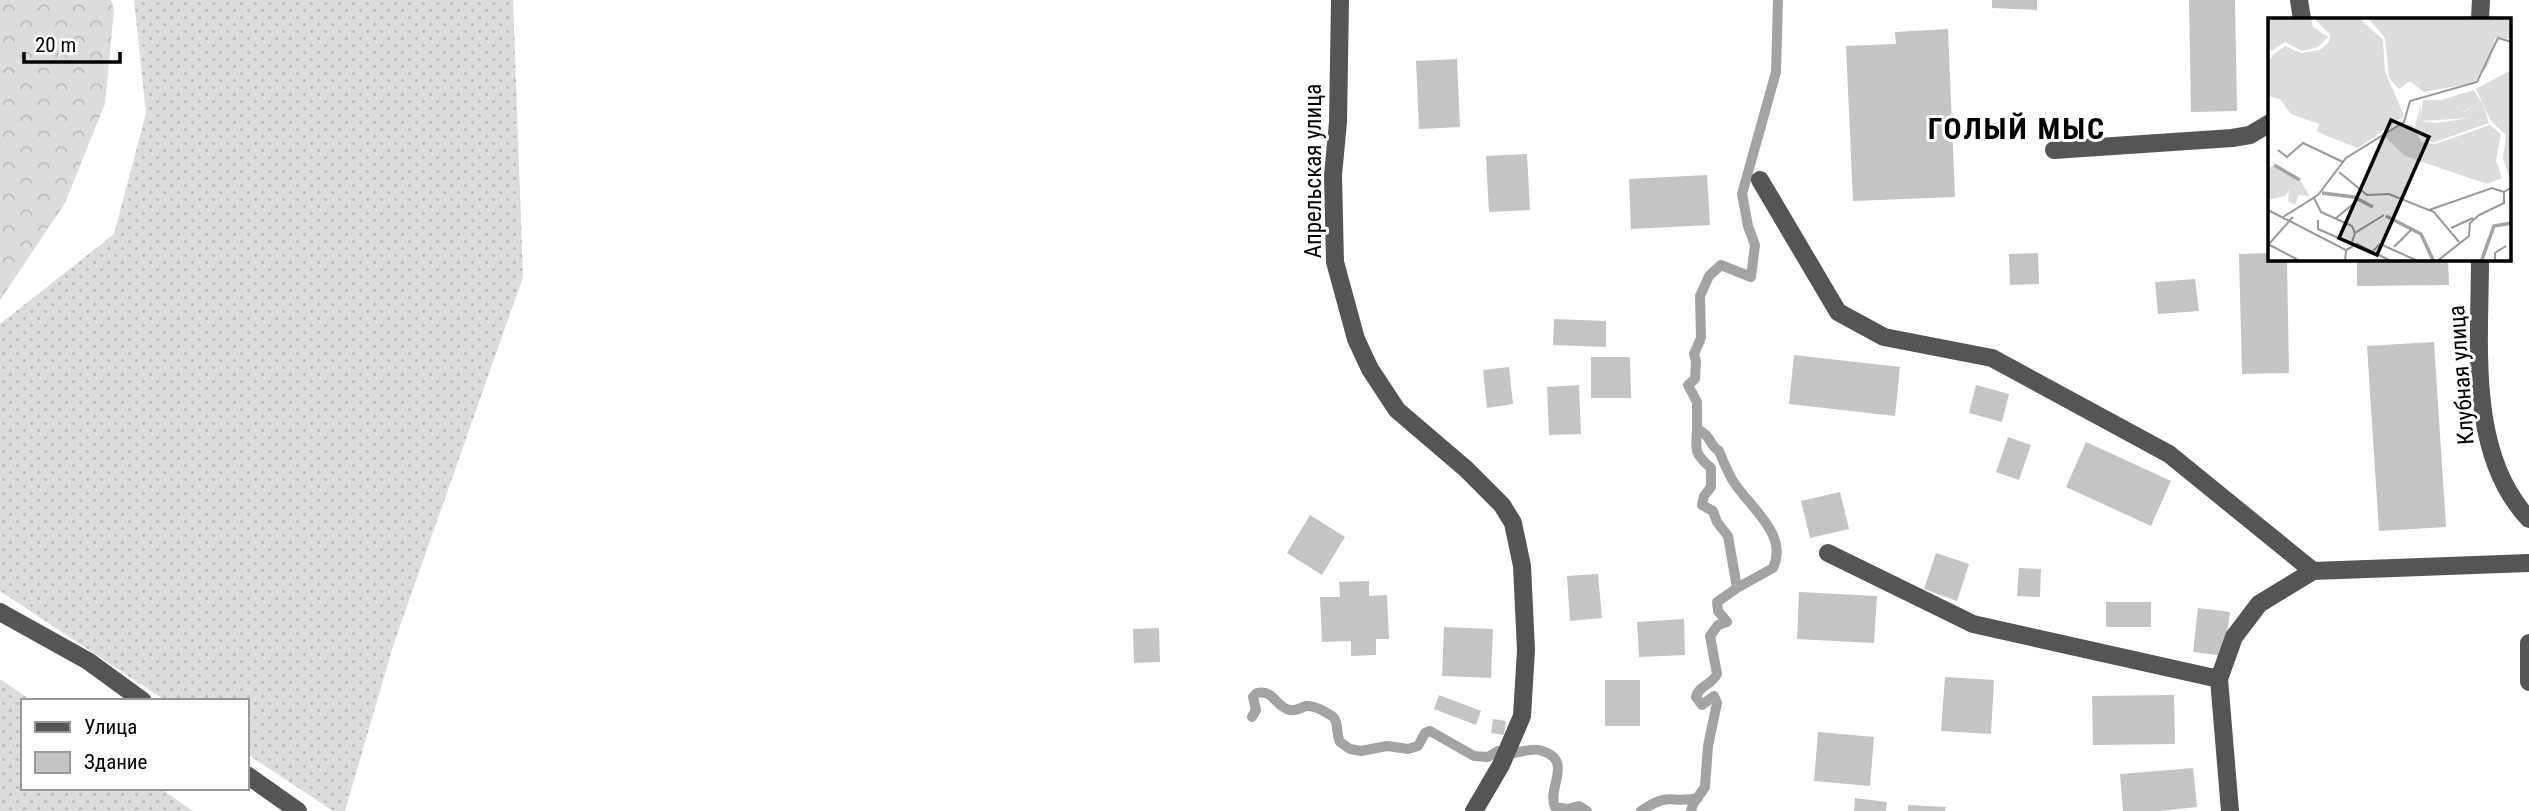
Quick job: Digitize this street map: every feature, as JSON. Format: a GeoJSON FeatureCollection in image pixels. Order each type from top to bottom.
{"type":"FeatureCollection","features":[{"type":"Feature","properties":{"kind":"street","name":"Апрельская улица"},"geometry":{"type":"LineString","coordinates":[[1340,0],[1338,122],[1334,175],[1335,261],[1356,339],[1370,369],[1398,410],[1466,469],[1502,505],[1513,523],[1522,566],[1526,650],[1522,716],[1501,765],[1474,811]]}},
{"type":"Feature","properties":{"kind":"street"},"geometry":{"type":"LineString","coordinates":[[2299,0],[2302,18]]}},
{"type":"Feature","properties":{"kind":"street"},"geometry":{"type":"LineString","coordinates":[[2480,18],[2481,0]]}},
{"type":"Feature","properties":{"kind":"street"},"geometry":{"type":"LineString","coordinates":[[2054,150],[2232,138],[2250,135],[2268,124]]}},
{"type":"Feature","properties":{"kind":"street"},"geometry":{"type":"LineString","coordinates":[[1760,180],[1838,312],[1884,337],[1992,358],[2169,454],[2313,571]]}},
{"type":"Feature","properties":{"kind":"street","name":"Клубная улица"},"geometry":{"type":"LineString","coordinates":[[2480,261],[2481,387],[2489,449],[2505,488],[2529,519]]}},
{"type":"Feature","properties":{"kind":"street"},"geometry":{"type":"LineString","coordinates":[[1828,553],[1973,624],[2220,679]]}},
{"type":"Feature","properties":{"kind":"street"},"geometry":{"type":"LineString","coordinates":[[2230,811],[2220,679],[2234,636],[2259,604],[2313,571],[2529,563]]}},
{"type":"Feature","properties":{"kind":"street"},"geometry":{"type":"LineString","coordinates":[[0,612],[88,661],[140,699]]}},
{"type":"Feature","properties":{"kind":"street"},"geometry":{"type":"LineString","coordinates":[[2529,643],[2529,682]]}},
{"type":"Feature","properties":{"kind":"street"},"geometry":{"type":"LineString","coordinates":[[248,776],[298,811]]}},
{"type":"Feature","properties":{"kind":"green space"},"geometry":{"type":"Polygon","coordinates":[[[0,0],[111,0],[114,10],[105,104],[65,203],[0,300],[0,0]]]}},
{"type":"Feature","properties":{"kind":"green space"},"geometry":{"type":"Polygon","coordinates":[[[134,0],[513,0],[523,277],[393,646],[345,811],[333,811],[248,755],[248,699],[163,699],[0,591],[0,324],[114,234],[146,113],[134,0]]]}},
{"type":"Feature","properties":{"kind":"green space"},"geometry":{"type":"Polygon","coordinates":[[[0,679],[29,699],[21,699],[21,790],[163,790],[193,811],[0,811],[0,679]]]}},
{"type":"Feature","properties":{"kind":"building"},"geometry":{"type":"Polygon","coordinates":[[[1992,0],[2037,0],[2037,10],[1992,8],[1992,0]]]}},
{"type":"Feature","properties":{"kind":"building"},"geometry":{"type":"Polygon","coordinates":[[[2189,0],[2235,0],[2237,111],[2191,112],[2189,0]]]}},
{"type":"Feature","properties":{"kind":"building"},"geometry":{"type":"Polygon","coordinates":[[[1948,29],[1955,197],[1853,201],[1846,46],[1896,44],[1895,32],[1948,29]]]}},
{"type":"Feature","properties":{"kind":"building"},"geometry":{"type":"Polygon","coordinates":[[[1457,59],[1460,127],[1419,129],[1416,61],[1457,59]]]}},
{"type":"Feature","properties":{"kind":"building"},"geometry":{"type":"Polygon","coordinates":[[[1527,154],[1530,210],[1489,212],[1486,156],[1527,154]]]}},
{"type":"Feature","properties":{"kind":"building"},"geometry":{"type":"Polygon","coordinates":[[[1707,175],[1710,225],[1631,229],[1629,179],[1707,175]]]}},
{"type":"Feature","properties":{"kind":"building"},"geometry":{"type":"Polygon","coordinates":[[[2038,253],[2039,284],[2010,285],[2009,254],[2038,253]]]}},
{"type":"Feature","properties":{"kind":"building"},"geometry":{"type":"Polygon","coordinates":[[[2268,253],[2268,261],[2287,261],[2289,373],[2242,374],[2239,254],[2268,253]]]}},
{"type":"Feature","properties":{"kind":"building"},"geometry":{"type":"Polygon","coordinates":[[[2357,261],[2448,261],[2449,285],[2357,286],[2357,261]]]}},
{"type":"Feature","properties":{"kind":"building"},"geometry":{"type":"Polygon","coordinates":[[[2195,279],[2199,311],[2158,314],[2155,282],[2195,279]]]}},
{"type":"Feature","properties":{"kind":"building"},"geometry":{"type":"Polygon","coordinates":[[[1554,319],[1606,321],[1606,347],[1553,345],[1554,319]]]}},
{"type":"Feature","properties":{"kind":"building"},"geometry":{"type":"Polygon","coordinates":[[[2434,342],[2446,527],[2379,531],[2367,346],[2434,342]]]}},
{"type":"Feature","properties":{"kind":"building"},"geometry":{"type":"Polygon","coordinates":[[[1794,355],[1900,367],[1895,416],[1789,404],[1794,355]]]}},
{"type":"Feature","properties":{"kind":"building"},"geometry":{"type":"Polygon","coordinates":[[[1591,357],[1630,357],[1631,398],[1591,398],[1591,357]]]}},
{"type":"Feature","properties":{"kind":"building"},"geometry":{"type":"Polygon","coordinates":[[[1509,367],[1513,404],[1487,408],[1483,370],[1509,367]]]}},
{"type":"Feature","properties":{"kind":"building"},"geometry":{"type":"Polygon","coordinates":[[[1579,385],[1581,434],[1549,435],[1547,387],[1579,385]]]}},
{"type":"Feature","properties":{"kind":"building"},"geometry":{"type":"Polygon","coordinates":[[[1976,385],[2009,394],[2002,422],[1969,413],[1976,385]]]}},
{"type":"Feature","properties":{"kind":"building"},"geometry":{"type":"Polygon","coordinates":[[[2008,437],[2031,445],[2019,480],[1996,472],[2008,437]]]}},
{"type":"Feature","properties":{"kind":"building"},"geometry":{"type":"Polygon","coordinates":[[[2086,442],[2171,481],[2151,526],[2066,487],[2086,442]]]}},
{"type":"Feature","properties":{"kind":"building"},"geometry":{"type":"Polygon","coordinates":[[[1840,492],[1849,529],[1810,538],[1801,501],[1840,492]]]}},
{"type":"Feature","properties":{"kind":"building"},"geometry":{"type":"Polygon","coordinates":[[[1310,515],[1345,537],[1322,575],[1287,553],[1310,515]]]}},
{"type":"Feature","properties":{"kind":"building"},"geometry":{"type":"Polygon","coordinates":[[[1936,553],[1969,564],[1957,601],[1924,589],[1936,553]]]}},
{"type":"Feature","properties":{"kind":"building"},"geometry":{"type":"Polygon","coordinates":[[[2019,568],[2041,569],[2040,597],[2017,596],[2019,568]]]}},
{"type":"Feature","properties":{"kind":"building"},"geometry":{"type":"Polygon","coordinates":[[[1598,574],[1602,618],[1570,621],[1567,576],[1598,574]]]}},
{"type":"Feature","properties":{"kind":"building"},"geometry":{"type":"Polygon","coordinates":[[[1369,581],[1369,596],[1387,595],[1389,639],[1376,639],[1376,655],[1351,656],[1351,641],[1322,642],[1320,597],[1340,597],[1339,582],[1369,581]]]}},
{"type":"Feature","properties":{"kind":"building"},"geometry":{"type":"Polygon","coordinates":[[[1799,592],[1877,596],[1874,643],[1797,639],[1799,592]]]}},
{"type":"Feature","properties":{"kind":"building"},"geometry":{"type":"Polygon","coordinates":[[[2106,602],[2151,602],[2151,627],[2106,627],[2106,602]]]}},
{"type":"Feature","properties":{"kind":"building"},"geometry":{"type":"Polygon","coordinates":[[[2198,608],[2230,612],[2224,656],[2193,652],[2198,608]]]}},
{"type":"Feature","properties":{"kind":"building"},"geometry":{"type":"Polygon","coordinates":[[[1684,619],[1685,655],[1639,657],[1637,622],[1684,619]]]}},
{"type":"Feature","properties":{"kind":"building"},"geometry":{"type":"Polygon","coordinates":[[[1444,627],[1493,629],[1491,678],[1442,676],[1444,627]]]}},
{"type":"Feature","properties":{"kind":"building"},"geometry":{"type":"Polygon","coordinates":[[[1159,628],[1160,662],[1134,663],[1133,629],[1159,628]]]}},
{"type":"Feature","properties":{"kind":"building"},"geometry":{"type":"Polygon","coordinates":[[[1945,677],[1994,680],[1991,734],[1941,731],[1945,677]]]}},
{"type":"Feature","properties":{"kind":"building"},"geometry":{"type":"Polygon","coordinates":[[[1605,680],[1640,680],[1640,726],[1605,726],[1605,680]]]}},
{"type":"Feature","properties":{"kind":"building"},"geometry":{"type":"Polygon","coordinates":[[[1439,695],[1481,711],[1476,725],[1434,709],[1439,695]]]}},
{"type":"Feature","properties":{"kind":"building"},"geometry":{"type":"Polygon","coordinates":[[[2174,695],[2175,744],[2093,745],[2092,696],[2174,695]]]}},
{"type":"Feature","properties":{"kind":"building"},"geometry":{"type":"Polygon","coordinates":[[[1493,719],[1506,721],[1504,735],[1491,733],[1493,719]]]}},
{"type":"Feature","properties":{"kind":"building"},"geometry":{"type":"Polygon","coordinates":[[[1818,732],[1874,737],[1870,786],[1814,781],[1818,732]]]}},
{"type":"Feature","properties":{"kind":"building"},"geometry":{"type":"Polygon","coordinates":[[[2193,768],[2197,807],[2123,811],[2120,774],[2193,768]]]}},
{"type":"Feature","properties":{"kind":"building"},"geometry":{"type":"Polygon","coordinates":[[[1855,798],[1887,802],[1886,811],[1854,811],[1855,798]]]}},
{"type":"Feature","properties":{"kind":"building"},"geometry":{"type":"Polygon","coordinates":[[[1908,805],[1946,807],[1945,811],[1908,811],[1908,805]]]}},
{"type":"Feature","properties":{"kind":"waterway"},"geometry":{"type":"LineString","coordinates":[[1737,588],[1773,568],[1777,556],[1776,544],[1765,521],[1733,481],[1719,451],[1706,435],[1697,429],[1697,402],[1688,385],[1695,379],[1694,354],[1701,338],[1700,296],[1709,276],[1721,265],[1751,277],[1755,245],[1742,194],[1776,72],[1778,0]]}},
{"type":"Feature","properties":{"kind":"waterway"},"geometry":{"type":"LineString","coordinates":[[1691,811],[1705,787],[1708,746],[1717,703],[1714,696],[1702,705],[1696,697],[1717,674],[1710,636],[1718,625],[1727,622],[1718,611],[1717,602],[1737,588],[1728,536],[1717,522],[1713,511],[1702,505],[1704,496],[1711,487],[1711,468],[1697,452],[1697,429]]}},
{"type":"Feature","properties":{"kind":"waterway"},"geometry":{"type":"LineString","coordinates":[[1252,717],[1256,710],[1253,697],[1263,692],[1290,710],[1309,706],[1332,716],[1336,721],[1340,742],[1350,749],[1361,751],[1387,746],[1408,749],[1418,746],[1425,733],[1430,731],[1474,756],[1488,757],[1498,751]]}},
{"type":"Feature","properties":{"kind":"waterway"},"geometry":{"type":"LineString","coordinates":[[1511,753],[1539,750],[1550,754],[1558,767],[1553,799],[1555,807],[1567,809],[1579,806],[1587,811]]}},
{"type":"Feature","properties":{"kind":"waterway"},"geometry":{"type":"LineString","coordinates":[[1641,811],[1658,801],[1698,798]]}},
{"type":"Feature","properties":{"kind":"district","name":"ГОЛЫЙ МЫС"},"geometry":{"type":"Point","coordinates":[2017,129]}}]}
